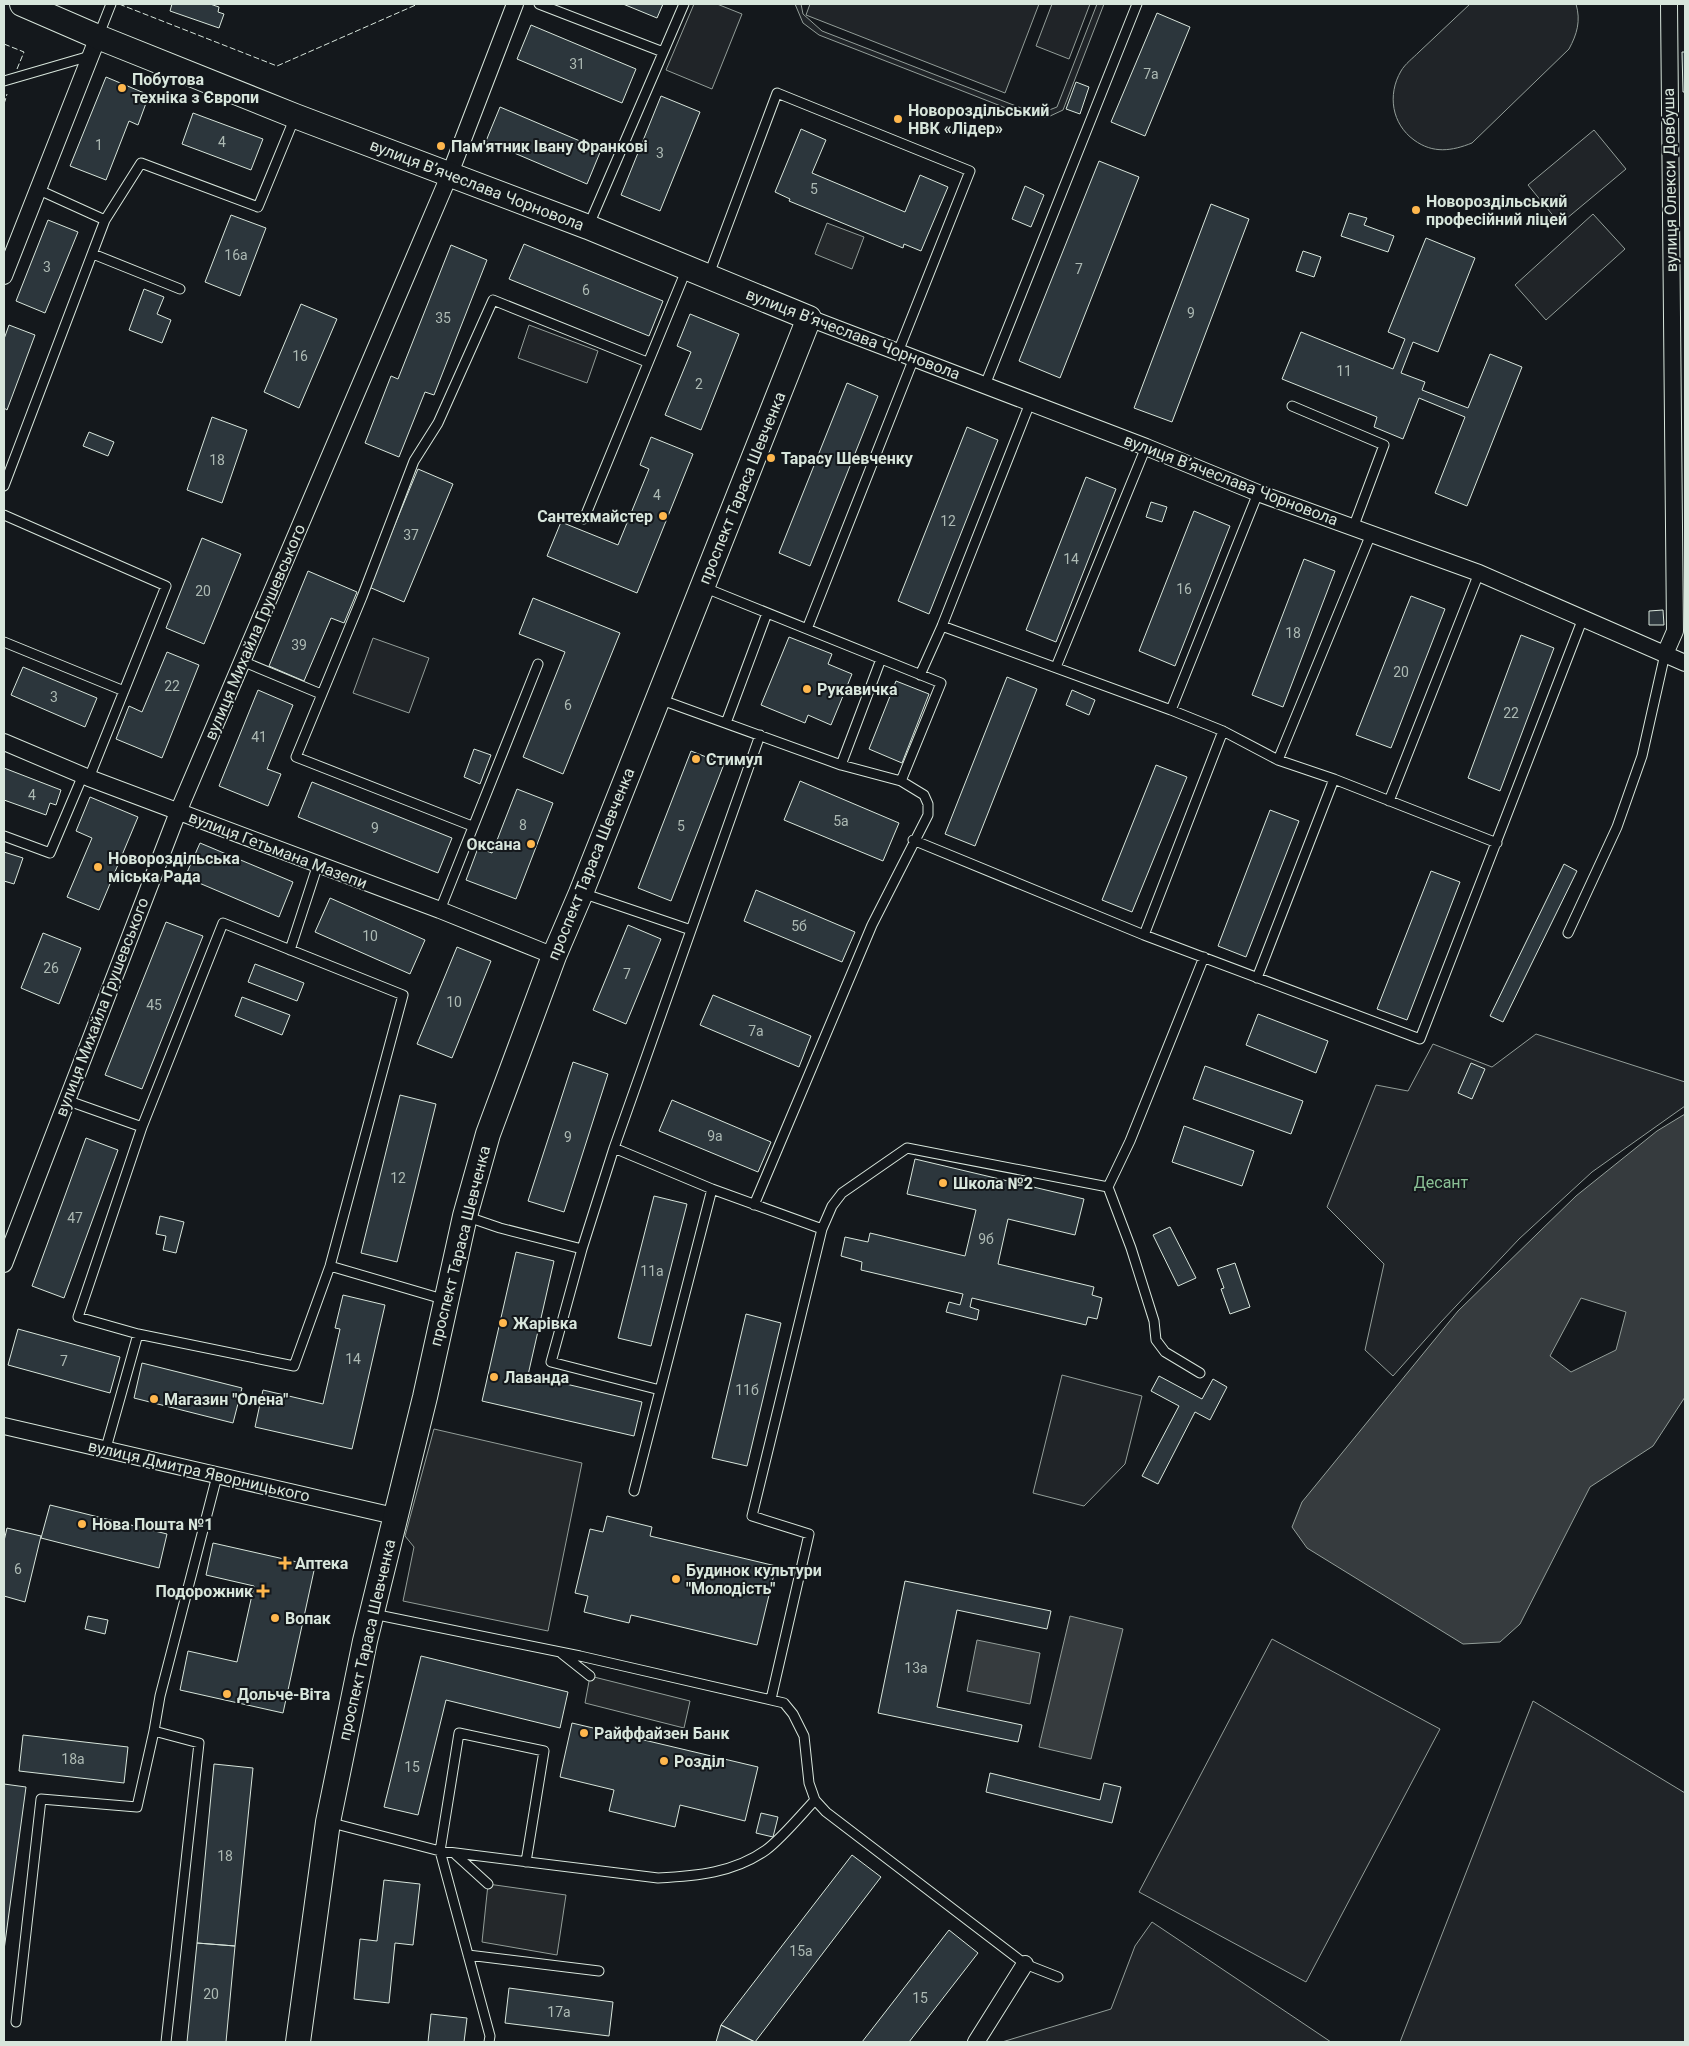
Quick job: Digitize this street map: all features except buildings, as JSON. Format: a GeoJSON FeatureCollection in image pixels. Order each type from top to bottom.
{"type":"FeatureCollection","features":[{"type":"Feature","properties":{"kind":"street","name":"вулиця Вʼячеслава Чорновола"},"geometry":{"type":"LineString","coordinates":[[22,4],[94,47],[295,116],[449,176],[588,227],[809,318],[1146,447],[1258,493],[1479,573],[1685,663]]}},
{"type":"Feature","properties":{"kind":"street","name":"вулиця Михайла Грушевського"},"geometry":{"type":"LineString","coordinates":[[4,1264],[178,812],[449,176],[515,4]]}},
{"type":"Feature","properties":{"kind":"street","name":"вулиця Олекси Довбуша"},"geometry":{"type":"LineString","coordinates":[[1665,654],[1675,631],[1669,4]]}},
{"type":"Feature","properties":{"kind":"street"},"geometry":{"type":"LineString","coordinates":[[4,276],[94,47]]}},
{"type":"Feature","properties":{"kind":"street","name":"проспект Тараса Шевченка"},"geometry":{"type":"LineString","coordinates":[[298,2042],[328,1822],[365,1640],[373,1614],[394,1516],[447,1300],[465,1216],[488,1134],[554,956],[659,698],[809,318]]}},
{"type":"Feature","properties":{"kind":"street","name":"вулиця Гетьмана Мазепи"},"geometry":{"type":"LineString","coordinates":[[4,742],[178,812],[440,910],[554,956]]}},
{"type":"Feature","properties":{"kind":"street","name":"вулиця Дмитра Яворницького"},"geometry":{"type":"LineString","coordinates":[[4,1426],[394,1516]]}},
{"type":"Feature","properties":{"kind":"street"},"geometry":{"type":"LineString","coordinates":[[976,2042],[1025,1964]]}},
{"type":"Feature","properties":{"kind":"lane"},"geometry":{"type":"LineString","coordinates":[[4,81],[94,47],[111,4]]}},
{"type":"Feature","properties":{"kind":"lane"},"geometry":{"type":"LineString","coordinates":[[539,4],[663,52]]}},
{"type":"Feature","properties":{"kind":"lane"},"geometry":{"type":"LineString","coordinates":[[588,227],[684,4]]}},
{"type":"Feature","properties":{"kind":"lane"},"geometry":{"type":"LineString","coordinates":[[985,386],[1136,4]]}},
{"type":"Feature","properties":{"kind":"lane"},"geometry":{"type":"LineString","coordinates":[[584,519],[648,362],[698,273],[777,93],[970,170],[898,352]]}},
{"type":"Feature","properties":{"kind":"lane"},"geometry":{"type":"LineString","coordinates":[[4,486],[105,220],[141,163],[258,207],[295,116]]}},
{"type":"Feature","properties":{"kind":"lane"},"geometry":{"type":"LineString","coordinates":[[38,190],[105,220]]}},
{"type":"Feature","properties":{"kind":"lane"},"geometry":{"type":"LineString","coordinates":[[93,254],[180,289]]}},
{"type":"Feature","properties":{"kind":"lane"},"geometry":{"type":"LineString","coordinates":[[472,826],[296,757],[362,597],[414,461],[438,422],[493,300],[648,362]]}},
{"type":"Feature","properties":{"kind":"lane"},"geometry":{"type":"LineString","coordinates":[[807,628],[914,358]]}},
{"type":"Feature","properties":{"kind":"lane"},"geometry":{"type":"LineString","coordinates":[[920,674],[942,626],[1030,403]]}},
{"type":"Feature","properties":{"kind":"lane"},"geometry":{"type":"LineString","coordinates":[[1292,406],[1384,446],[1353,528]]}},
{"type":"Feature","properties":{"kind":"lane"},"geometry":{"type":"LineString","coordinates":[[1056,667],[1146,447]]}},
{"type":"Feature","properties":{"kind":"lane"},"geometry":{"type":"LineString","coordinates":[[1171,710],[1258,493]]}},
{"type":"Feature","properties":{"kind":"lane"},"geometry":{"type":"LineString","coordinates":[[4,515],[166,586],[124,691],[50,854],[4,836]]}},
{"type":"Feature","properties":{"kind":"lane"},"geometry":{"type":"LineString","coordinates":[[1278,760],[1371,534]]}},
{"type":"Feature","properties":{"kind":"lane"},"geometry":{"type":"LineString","coordinates":[[1389,800],[1479,573]]}},
{"type":"Feature","properties":{"kind":"lane"},"geometry":{"type":"LineString","coordinates":[[702,586],[941,683],[901,781]]}},
{"type":"Feature","properties":{"kind":"lane"},"geometry":{"type":"LineString","coordinates":[[726,723],[767,612]]}},
{"type":"Feature","properties":{"kind":"lane"},"geometry":{"type":"LineString","coordinates":[[914,840],[1144,935],[1420,1039],[1583,618]]}},
{"type":"Feature","properties":{"kind":"lane"},"geometry":{"type":"LineString","coordinates":[[942,626],[1171,710],[1223,731],[1278,760],[1334,779],[1497,843]]}},
{"type":"Feature","properties":{"kind":"lane"},"geometry":{"type":"LineString","coordinates":[[4,642],[124,691]]}},
{"type":"Feature","properties":{"kind":"lane"},"geometry":{"type":"LineString","coordinates":[[1568,933],[1617,828],[1642,756],[1665,654]]}},
{"type":"Feature","properties":{"kind":"lane"},"geometry":{"type":"LineString","coordinates":[[841,765],[881,659]]}},
{"type":"Feature","properties":{"kind":"lane"},"geometry":{"type":"LineString","coordinates":[[242,661],[321,694]]}},
{"type":"Feature","properties":{"kind":"lane"},"geometry":{"type":"LineString","coordinates":[[440,910],[538,664]]}},
{"type":"Feature","properties":{"kind":"lane"},"geometry":{"type":"LineString","coordinates":[[659,698],[841,765],[901,781],[924,795],[928,804],[928,814],[872,925],[754,1205]]}},
{"type":"Feature","properties":{"kind":"lane"},"geometry":{"type":"LineString","coordinates":[[1144,935],[1223,731]]}},
{"type":"Feature","properties":{"kind":"lane"},"geometry":{"type":"LineString","coordinates":[[660,1390],[552,1362],[582,1249],[614,1148],[760,735]]}},
{"type":"Feature","properties":{"kind":"lane"},"geometry":{"type":"LineString","coordinates":[[1257,978],[1334,779]]}},
{"type":"Feature","properties":{"kind":"lane"},"geometry":{"type":"LineString","coordinates":[[290,950],[318,864]]}},
{"type":"Feature","properties":{"kind":"lane"},"geometry":{"type":"LineString","coordinates":[[581,893],[691,930]]}},
{"type":"Feature","properties":{"kind":"lane"},"geometry":{"type":"LineString","coordinates":[[223,923],[403,995],[330,1266],[294,1366],[138,1334],[78,1317],[142,1127],[223,923]]}},
{"type":"Feature","properties":{"kind":"lane"},"geometry":{"type":"LineString","coordinates":[[1200,1373],[1165,1352],[1156,1340],[1154,1321],[1131,1248],[1108,1187],[1129,1144],[1204,957]]}},
{"type":"Feature","properties":{"kind":"lane"},"geometry":{"type":"LineString","coordinates":[[66,1100],[142,1127]]}},
{"type":"Feature","properties":{"kind":"lane"},"geometry":{"type":"LineString","coordinates":[[614,1148],[712,1190],[822,1229]]}},
{"type":"Feature","properties":{"kind":"lane"},"geometry":{"type":"LineString","coordinates":[[771,1699],[809,1534],[752,1516],[822,1229],[832,1206],[842,1193],[907,1148],[1108,1187]]}},
{"type":"Feature","properties":{"kind":"lane"},"geometry":{"type":"LineString","coordinates":[[634,1491],[712,1190]]}},
{"type":"Feature","properties":{"kind":"lane"},"geometry":{"type":"LineString","coordinates":[[465,1216],[500,1228],[582,1249]]}},
{"type":"Feature","properties":{"kind":"lane"},"geometry":{"type":"LineString","coordinates":[[330,1266],[447,1300]]}},
{"type":"Feature","properties":{"kind":"lane"},"geometry":{"type":"LineString","coordinates":[[106,1448],[138,1334]]}},
{"type":"Feature","properties":{"kind":"lane"},"geometry":{"type":"LineString","coordinates":[[16,2022],[40,1799],[137,1807],[160,1696],[217,1476]]}},
{"type":"Feature","properties":{"kind":"lane"},"geometry":{"type":"LineString","coordinates":[[373,1614],[560,1652],[784,1703],[793,1714],[804,1736],[809,1783],[815,1800],[850,1830],[1025,1964],[1058,1977]]}},
{"type":"Feature","properties":{"kind":"lane"},"geometry":{"type":"LineString","coordinates":[[560,1652],[590,1676]]}},
{"type":"Feature","properties":{"kind":"lane"},"geometry":{"type":"LineString","coordinates":[[154,1731],[199,1743],[166,2042]]}},
{"type":"Feature","properties":{"kind":"lane"},"geometry":{"type":"LineString","coordinates":[[489,2042],[490,2036],[440,1851],[460,1733],[544,1751],[526,1862]]}},
{"type":"Feature","properties":{"kind":"lane"},"geometry":{"type":"LineString","coordinates":[[328,1822],[440,1851],[658,1878],[692,1876],[730,1869],[766,1850],[815,1800]]}},
{"type":"Feature","properties":{"kind":"lane"},"geometry":{"type":"LineString","coordinates":[[455,1853],[488,1884]]}},
{"type":"Feature","properties":{"kind":"lane"},"geometry":{"type":"LineString","coordinates":[[468,1955],[599,1971]]}},
{"type":"Feature","properties":{"kind":"green space"},"geometry":{"type":"Polygon","coordinates":[[[694,4],[717,4],[742,14],[712,89],[666,70],[694,4]]]}},
{"type":"Feature","properties":{"kind":"green space"},"geometry":{"type":"Polygon","coordinates":[[[795,4],[801,4],[803,14],[822,31],[1029,111],[1044,112],[1057,107],[1097,4],[1104,4],[1063,110],[1048,117],[1029,117],[819,35],[803,23],[795,4]]]}},
{"type":"Feature","properties":{"kind":"green space"},"geometry":{"type":"Polygon","coordinates":[[[810,4],[1039,4],[1005,93],[806,15],[810,4]]]}},
{"type":"Feature","properties":{"kind":"green space"},"geometry":{"type":"Polygon","coordinates":[[[1052,4],[1090,4],[1069,59],[1036,46],[1052,4]]]}},
{"type":"Feature","properties":{"kind":"green space"},"geometry":{"type":"Polygon","coordinates":[[[1470,4],[1576,4],[1577,27],[1569,49],[1472,143],[1443,150],[1428,148],[1414,140],[1401,126],[1394,108],[1394,90],[1401,71],[1407,63],[1470,4]]]}},
{"type":"Feature","properties":{"kind":"green space"},"geometry":{"type":"Polygon","coordinates":[[[1594,130],[1626,169],[1560,224],[1528,185],[1594,130]]]}},
{"type":"Feature","properties":{"kind":"green space"},"geometry":{"type":"Polygon","coordinates":[[[1593,214],[1625,249],[1546,320],[1515,285],[1593,214]]]}},
{"type":"Feature","properties":{"kind":"green space"},"geometry":{"type":"Polygon","coordinates":[[[529,325],[598,351],[587,383],[518,358],[529,325]]]}},
{"type":"Feature","properties":{"kind":"green space"},"geometry":{"type":"Polygon","coordinates":[[[373,638],[429,658],[409,713],[353,693],[373,638]]]}},
{"type":"Feature","properties":{"kind":"green space","name":"Десант"},"geometry":{"type":"Polygon","coordinates":[[[1536,1034],[1685,1082],[1685,1106],[1592,1172],[1519,1239],[1393,1376],[1365,1350],[1384,1264],[1327,1207],[1376,1085],[1408,1091],[1433,1044],[1492,1067],[1536,1034]]]}},
{"type":"Feature","properties":{"kind":"green space"},"geometry":{"type":"Polygon","coordinates":[[[1062,1375],[1142,1396],[1125,1464],[1084,1506],[1033,1493],[1062,1375]]]}},
{"type":"Feature","properties":{"kind":"green space"},"geometry":{"type":"Polygon","coordinates":[[[1272,1639],[1440,1729],[1306,1982],[1139,1892],[1272,1639]]]}},
{"type":"Feature","properties":{"kind":"green space"},"geometry":{"type":"Polygon","coordinates":[[[1533,1701],[1685,1793],[1685,2042],[1400,2042],[1533,1701]]]}},
{"type":"Feature","properties":{"kind":"green space"},"geometry":{"type":"Polygon","coordinates":[[[1152,1922],[1331,2042],[1002,2042],[1111,2009],[1135,1946],[1152,1922]]]}},
{"type":"Feature","properties":{"kind":"shaded area"},"geometry":{"type":"Polygon","coordinates":[[[827,223],[864,237],[852,269],[815,254],[827,223]]]}},
{"type":"Feature","properties":{"kind":"shaded area"},"geometry":{"type":"Polygon","coordinates":[[[1685,1114],[1685,1397],[1653,1446],[1590,1487],[1520,1624],[1500,1642],[1463,1644],[1307,1548],[1292,1527],[1302,1502],[1458,1311],[1576,1196],[1657,1131],[1685,1114]],[[1581,1298],[1550,1356],[1571,1372],[1616,1350],[1626,1312],[1581,1298]]]}},
{"type":"Feature","properties":{"kind":"shaded area"},"geometry":{"type":"Polygon","coordinates":[[[434,1429],[582,1463],[548,1631],[403,1601],[414,1547],[405,1536],[434,1429]]]}},
{"type":"Feature","properties":{"kind":"shaded area"},"geometry":{"type":"Polygon","coordinates":[[[1070,1616],[1123,1629],[1091,1759],[1039,1747],[1070,1616]]]}},
{"type":"Feature","properties":{"kind":"shaded area"},"geometry":{"type":"Polygon","coordinates":[[[977,1640],[1040,1653],[1030,1704],[967,1691],[977,1640]]]}},
{"type":"Feature","properties":{"kind":"shaded area"},"geometry":{"type":"Polygon","coordinates":[[[590,1676],[690,1701],[684,1728],[585,1703],[590,1676]]]}},
{"type":"Feature","properties":{"kind":"shaded area"},"geometry":{"type":"Polygon","coordinates":[[[488,1884],[566,1895],[557,1955],[482,1942],[488,1884]]]}},
{"type":"Feature","properties":{"kind":"fence"},"geometry":{"type":"LineString","coordinates":[[119,4],[277,66],[418,4]]}},
{"type":"Feature","properties":{"kind":"fence"},"geometry":{"type":"LineString","coordinates":[[4,44],[24,52],[17,69]]}},
{"type":"Feature","properties":{"kind":"fence"},"geometry":{"type":"LineString","coordinates":[[4,104],[7,94]]}},
{"type":"Feature","properties":{"kind":"place","name":"Побутова техніка з Європи"},"geometry":{"type":"Point","coordinates":[122,88]}},
{"type":"Feature","properties":{"kind":"place","name":"Новороздільський НВК «Лідер»"},"geometry":{"type":"Point","coordinates":[898,119]}},
{"type":"Feature","properties":{"kind":"place","name":"Пам'ятник Івану Франкові"},"geometry":{"type":"Point","coordinates":[441,146]}},
{"type":"Feature","properties":{"kind":"place","name":"Новороздільський професійний ліцей"},"geometry":{"type":"Point","coordinates":[1416,210]}},
{"type":"Feature","properties":{"kind":"place","name":"Тарасу Шевченку"},"geometry":{"type":"Point","coordinates":[771,458]}},
{"type":"Feature","properties":{"kind":"place","name":"Сантехмайстер"},"geometry":{"type":"Point","coordinates":[663,516]}},
{"type":"Feature","properties":{"kind":"place","name":"Рукавичка"},"geometry":{"type":"Point","coordinates":[807,689]}},
{"type":"Feature","properties":{"kind":"place","name":"Стимул"},"geometry":{"type":"Point","coordinates":[696,759]}},
{"type":"Feature","properties":{"kind":"place","name":"Оксана"},"geometry":{"type":"Point","coordinates":[531,844]}},
{"type":"Feature","properties":{"kind":"place","name":"Новороздільська міська Рада"},"geometry":{"type":"Point","coordinates":[98,867]}},
{"type":"Feature","properties":{"kind":"place","name":"Школа №2"},"geometry":{"type":"Point","coordinates":[943,1183]}},
{"type":"Feature","properties":{"kind":"place","name":"Жарівка"},"geometry":{"type":"Point","coordinates":[503,1323]}},
{"type":"Feature","properties":{"kind":"place","name":"Лаванда"},"geometry":{"type":"Point","coordinates":[494,1377]}},
{"type":"Feature","properties":{"kind":"place","name":"Магазин \"Олена\""},"geometry":{"type":"Point","coordinates":[154,1399]}},
{"type":"Feature","properties":{"kind":"place","name":"Нова Пошта №1"},"geometry":{"type":"Point","coordinates":[82,1524]}},
{"type":"Feature","properties":{"kind":"place","name":"Аптека"},"geometry":{"type":"Point","coordinates":[285,1563]}},
{"type":"Feature","properties":{"kind":"place","name":"Будинок культури \"Молодість\""},"geometry":{"type":"Point","coordinates":[676,1579]}},
{"type":"Feature","properties":{"kind":"place","name":"Подорожник"},"geometry":{"type":"Point","coordinates":[263,1591]}},
{"type":"Feature","properties":{"kind":"place","name":"Вопак"},"geometry":{"type":"Point","coordinates":[275,1618]}},
{"type":"Feature","properties":{"kind":"place","name":"Дольче-Віта"},"geometry":{"type":"Point","coordinates":[227,1694]}},
{"type":"Feature","properties":{"kind":"place","name":"Райффайзен Банк"},"geometry":{"type":"Point","coordinates":[584,1733]}},
{"type":"Feature","properties":{"kind":"place","name":"Розділ"},"geometry":{"type":"Point","coordinates":[664,1761]}}]}
